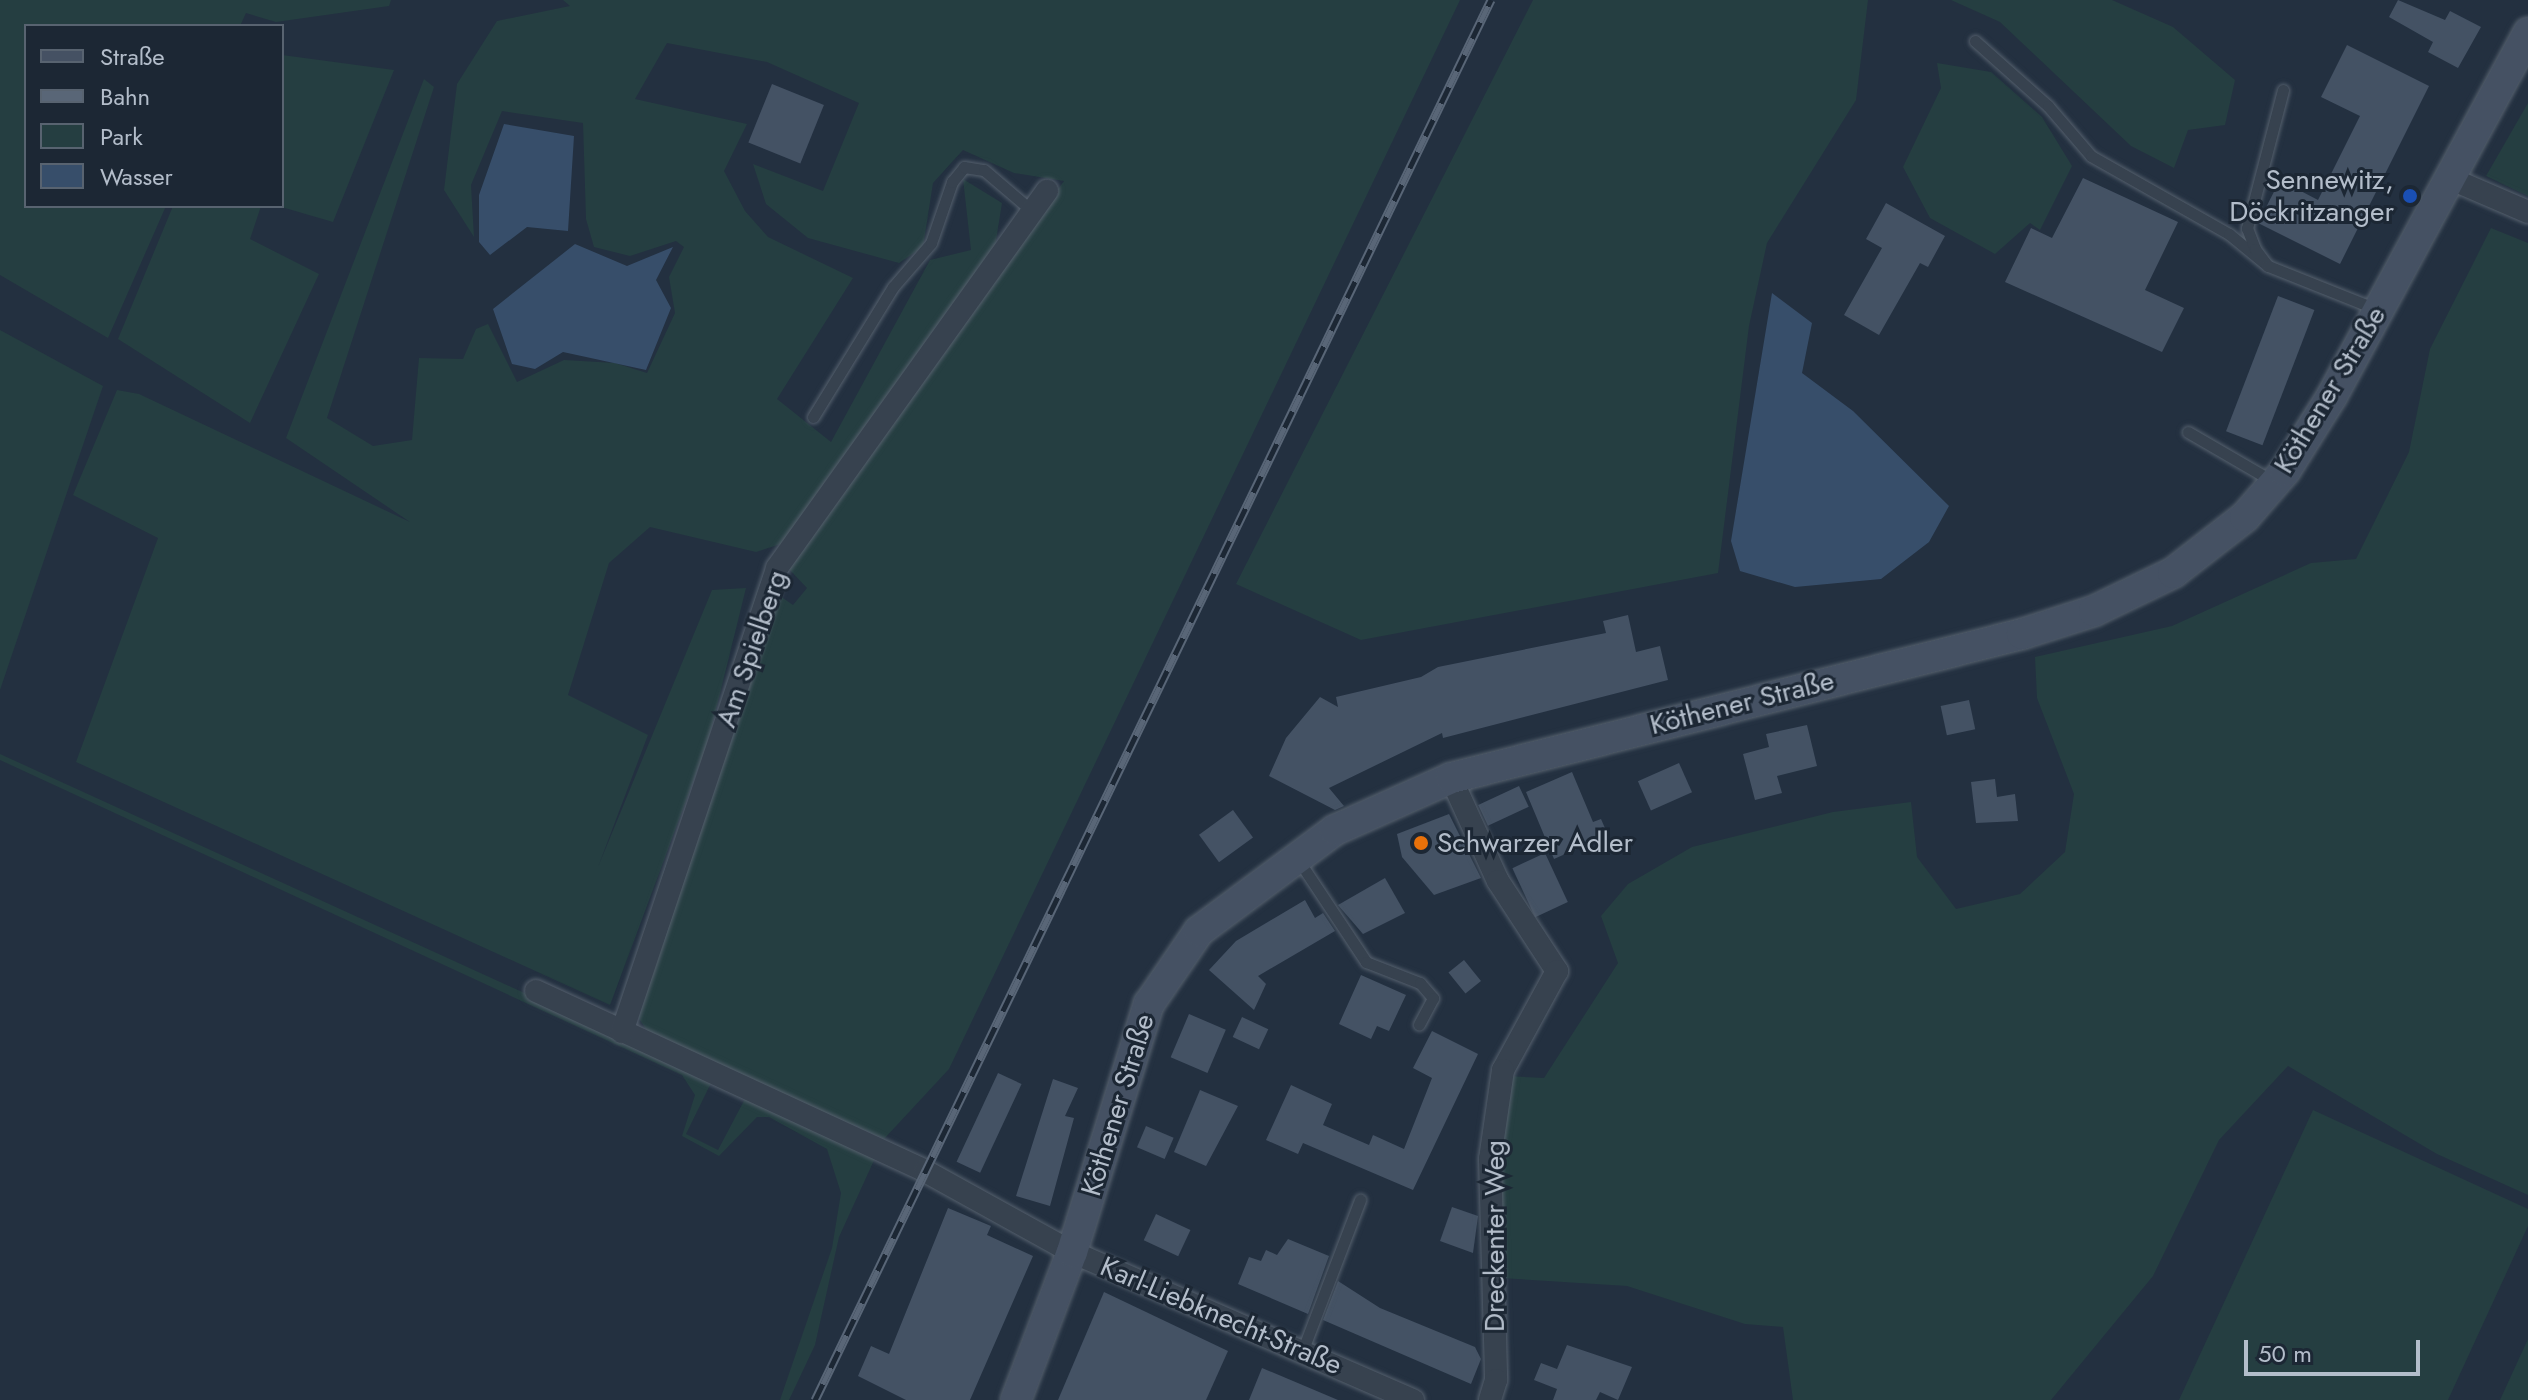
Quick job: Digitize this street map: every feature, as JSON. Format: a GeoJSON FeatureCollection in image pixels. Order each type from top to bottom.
{"type":"FeatureCollection","features":[{"type":"Feature","properties":{"kind":"main road","name":"Köthener Straße"},"geometry":{"type":"LineString","coordinates":[[1016,1400],[1072,1252],[1149,1004],[1199,931],[1295,855],[1370,811],[1451,778],[2094,611],[2173,573],[2245,517],[2275,482],[2332,396],[2528,33]]}},
{"type":"Feature","properties":{"kind":"street"},"geometry":{"type":"LineString","coordinates":[[2449,178],[2528,212]]}},
{"type":"Feature","properties":{"kind":"street","name":"Am Spielberg"},"geometry":{"type":"LineString","coordinates":[[622,1032],[777,568],[1047,191]]}},
{"type":"Feature","properties":{"kind":"street","name":"Dreckenter Weg"},"geometry":{"type":"LineString","coordinates":[[1451,778],[1498,881],[1557,971],[1503,1070],[1490,1159],[1496,1380],[1490,1400]]}},
{"type":"Feature","properties":{"kind":"street"},"geometry":{"type":"LineString","coordinates":[[536,991],[925,1171],[1072,1252]]}},
{"type":"Feature","properties":{"kind":"street","name":"Karl-Liebknecht-Straße"},"geometry":{"type":"LineString","coordinates":[[1072,1252],[1413,1400]]}},
{"type":"Feature","properties":{"kind":"lane"},"geometry":{"type":"LineString","coordinates":[[1975,41],[2048,106],[2091,156],[2229,234],[2268,266],[2378,310]]}},
{"type":"Feature","properties":{"kind":"lane"},"geometry":{"type":"LineString","coordinates":[[2268,266],[2247,228],[2283,90]]}},
{"type":"Feature","properties":{"kind":"lane"},"geometry":{"type":"LineString","coordinates":[[813,417],[893,287],[931,243],[952,182],[964,167],[984,170],[1032,211]]}},
{"type":"Feature","properties":{"kind":"lane"},"geometry":{"type":"LineString","coordinates":[[2188,432],[2275,482]]}},
{"type":"Feature","properties":{"kind":"lane"},"geometry":{"type":"LineString","coordinates":[[1295,855],[1366,962],[1420,983],[1433,998],[1419,1024]]}},
{"type":"Feature","properties":{"kind":"lane"},"geometry":{"type":"LineString","coordinates":[[1302,1352],[1360,1200]]}},
{"type":"Feature","properties":{"kind":"green space"},"geometry":{"type":"Polygon","coordinates":[[[0,0],[391,0],[389,6],[276,22],[246,13],[241,24],[24,24],[24,208],[165,208],[108,338],[0,275],[0,0]]]}},
{"type":"Feature","properties":{"kind":"green space"},"geometry":{"type":"Polygon","coordinates":[[[563,0],[1460,0],[949,1069],[884,1139],[649,1034],[638,1017],[777,594],[793,605],[807,588],[785,565],[1064,181],[1014,173],[963,150],[933,183],[923,247],[899,263],[808,238],[766,204],[753,164],[823,191],[859,103],[767,62],[667,43],[635,99],[747,124],[724,171],[745,211],[768,237],[853,278],[777,399],[831,442],[930,260],[971,250],[963,179],[1002,203],[994,253],[787,542],[756,552],[650,527],[609,563],[568,695],[648,735],[598,867],[712,590],[746,588],[708,742],[610,1005],[76,762],[158,538],[73,495],[117,390],[139,394],[410,522],[286,438],[424,79],[434,87],[327,418],[373,446],[412,440],[419,358],[463,359],[476,329],[488,324],[517,382],[564,360],[615,363],[647,373],[675,313],[669,277],[684,247],[676,241],[630,256],[594,247],[586,219],[583,123],[502,111],[471,185],[474,237],[444,190],[457,84],[497,21],[570,6],[563,0]]]}},
{"type":"Feature","properties":{"kind":"green space"},"geometry":{"type":"Polygon","coordinates":[[[1533,0],[1868,0],[1856,100],[1767,243],[1749,326],[1718,573],[1361,640],[1236,584],[1533,0]]]}},
{"type":"Feature","properties":{"kind":"green space"},"geometry":{"type":"Polygon","coordinates":[[[1951,0],[2112,0],[2173,27],[2235,80],[2225,125],[2188,130],[2174,168],[2131,146],[2000,22],[1951,0]]]}},
{"type":"Feature","properties":{"kind":"green space"},"geometry":{"type":"Polygon","coordinates":[[[284,55],[394,70],[333,222],[284,208],[284,55]]]}},
{"type":"Feature","properties":{"kind":"green space"},"geometry":{"type":"Polygon","coordinates":[[[1937,63],[1991,72],[2042,117],[2072,166],[2040,230],[2030,223],[1995,254],[1930,218],[1903,167],[1941,88],[1937,63]]]}},
{"type":"Feature","properties":{"kind":"green space"},"geometry":{"type":"Polygon","coordinates":[[[2528,103],[2528,196],[2486,176],[2528,103]]]}},
{"type":"Feature","properties":{"kind":"green space"},"geometry":{"type":"Polygon","coordinates":[[[172,208],[260,208],[250,239],[319,274],[250,423],[118,339],[172,208]]]}},
{"type":"Feature","properties":{"kind":"green space"},"geometry":{"type":"Polygon","coordinates":[[[2491,228],[2528,243],[2528,1195],[2437,1154],[2288,1066],[2219,1140],[2153,1276],[2051,1400],[1793,1400],[1783,1327],[1745,1324],[1627,1286],[1501,1278],[1497,1169],[1508,1076],[1544,1078],[1618,963],[1601,916],[1628,884],[1692,847],[1833,812],[1911,802],[1917,857],[1956,909],[2020,894],[2065,852],[2074,794],[2037,698],[2035,657],[2172,626],[2311,563],[2356,559],[2409,452],[2430,349],[2491,228]]]}},
{"type":"Feature","properties":{"kind":"green space"},"geometry":{"type":"Polygon","coordinates":[[[0,330],[103,386],[0,690],[0,330]]]}},
{"type":"Feature","properties":{"kind":"green space"},"geometry":{"type":"Polygon","coordinates":[[[0,754],[713,1079],[686,1134],[718,1150],[747,1095],[876,1156],[839,1237],[815,1345],[789,1400],[780,1400],[832,1248],[841,1193],[827,1149],[769,1117],[757,1117],[719,1156],[682,1136],[695,1095],[682,1075],[0,760],[0,754]]]}},
{"type":"Feature","properties":{"kind":"green space"},"geometry":{"type":"Polygon","coordinates":[[[2313,1110],[2528,1209],[2528,1226],[2448,1400],[2179,1400],[2313,1110]]]}},
{"type":"Feature","properties":{"kind":"green space"},"geometry":{"type":"Polygon","coordinates":[[[2528,1339],[2528,1400],[2500,1400],[2528,1339]]]}},
{"type":"Feature","properties":{"kind":"water"},"geometry":{"type":"Polygon","coordinates":[[[504,124],[574,136],[568,231],[527,227],[490,255],[479,242],[479,195],[504,124]]]}},
{"type":"Feature","properties":{"kind":"water"},"geometry":{"type":"Polygon","coordinates":[[[575,244],[627,266],[673,247],[656,280],[671,308],[646,370],[563,352],[535,369],[512,364],[493,309],[575,244]]]}},
{"type":"Feature","properties":{"kind":"water"},"geometry":{"type":"Polygon","coordinates":[[[1772,293],[1812,323],[1802,373],[1853,411],[1949,506],[1929,542],[1881,579],[1795,587],[1740,571],[1731,541],[1772,293]]]}},
{"type":"Feature","properties":{"kind":"building"},"geometry":{"type":"Polygon","coordinates":[[[2398,0],[2445,20],[2450,11],[2481,27],[2458,68],[2428,52],[2433,42],[2389,17],[2398,0]]]}},
{"type":"Feature","properties":{"kind":"building"},"geometry":{"type":"Polygon","coordinates":[[[2347,45],[2429,86],[2340,264],[2258,223],[2280,180],[2318,200],[2360,116],[2321,97],[2347,45]]]}},
{"type":"Feature","properties":{"kind":"building"},"geometry":{"type":"Polygon","coordinates":[[[772,84],[824,105],[800,163],[748,142],[772,84]]]}},
{"type":"Feature","properties":{"kind":"building"},"geometry":{"type":"Polygon","coordinates":[[[2083,178],[2178,222],[2145,290],[2184,308],[2162,352],[2005,282],[2031,228],[2052,238],[2083,178]]]}},
{"type":"Feature","properties":{"kind":"building"},"geometry":{"type":"Polygon","coordinates":[[[1886,203],[1945,236],[1928,267],[1920,263],[1879,335],[1844,315],[1882,248],[1866,239],[1886,203]]]}},
{"type":"Feature","properties":{"kind":"building"},"geometry":{"type":"Polygon","coordinates":[[[2278,296],[2314,310],[2262,445],[2226,431],[2278,296]]]}},
{"type":"Feature","properties":{"kind":"building"},"geometry":{"type":"Polygon","coordinates":[[[1628,615],[1636,652],[1660,646],[1668,680],[1443,738],[1442,733],[1329,788],[1344,806],[1335,810],[1269,776],[1286,738],[1320,697],[1338,707],[1336,697],[1421,677],[1438,667],[1606,633],[1603,621],[1628,615]]]}},
{"type":"Feature","properties":{"kind":"building"},"geometry":{"type":"Polygon","coordinates":[[[1969,700],[1975,729],[1947,735],[1941,706],[1969,700]]]}},
{"type":"Feature","properties":{"kind":"building"},"geometry":{"type":"Polygon","coordinates":[[[1807,725],[1817,766],[1777,776],[1782,793],[1755,800],[1743,754],[1769,747],[1766,734],[1807,725]]]}},
{"type":"Feature","properties":{"kind":"building"},"geometry":{"type":"Polygon","coordinates":[[[1679,763],[1692,792],[1651,811],[1638,781],[1679,763]]]}},
{"type":"Feature","properties":{"kind":"building"},"geometry":{"type":"Polygon","coordinates":[[[1572,772],[1593,822],[1601,819],[1608,835],[1554,859],[1526,792],[1572,772]]]}},
{"type":"Feature","properties":{"kind":"building"},"geometry":{"type":"Polygon","coordinates":[[[1995,779],[1997,797],[2015,794],[2018,821],[1976,823],[1971,782],[1995,779]]]}},
{"type":"Feature","properties":{"kind":"building"},"geometry":{"type":"Polygon","coordinates":[[[1519,786],[1529,807],[1488,826],[1478,805],[1519,786]]]}},
{"type":"Feature","properties":{"kind":"building"},"geometry":{"type":"Polygon","coordinates":[[[1233,810],[1253,838],[1219,862],[1199,835],[1233,810]]]}},
{"type":"Feature","properties":{"kind":"building"},"geometry":{"type":"Polygon","coordinates":[[[1449,814],[1481,878],[1434,895],[1402,857],[1397,834],[1449,814]]]}},
{"type":"Feature","properties":{"kind":"building"},"geometry":{"type":"Polygon","coordinates":[[[1545,853],[1568,902],[1535,917],[1512,868],[1545,853]]]}},
{"type":"Feature","properties":{"kind":"building"},"geometry":{"type":"Polygon","coordinates":[[[1385,878],[1405,913],[1363,934],[1338,905],[1385,878]]]}},
{"type":"Feature","properties":{"kind":"building"},"geometry":{"type":"Polygon","coordinates":[[[1305,900],[1315,918],[1323,913],[1335,931],[1258,976],[1266,984],[1254,1010],[1209,970],[1236,941],[1305,900]]]}},
{"type":"Feature","properties":{"kind":"building"},"geometry":{"type":"Polygon","coordinates":[[[1464,960],[1481,981],[1465,994],[1448,973],[1464,960]]]}},
{"type":"Feature","properties":{"kind":"building"},"geometry":{"type":"Polygon","coordinates":[[[1361,975],[1406,995],[1389,1031],[1377,1026],[1371,1039],[1339,1024],[1361,975]]]}},
{"type":"Feature","properties":{"kind":"building"},"geometry":{"type":"Polygon","coordinates":[[[1189,1014],[1226,1030],[1207,1073],[1171,1057],[1189,1014]]]}},
{"type":"Feature","properties":{"kind":"building"},"geometry":{"type":"Polygon","coordinates":[[[1242,1017],[1268,1029],[1259,1049],[1233,1037],[1242,1017]]]}},
{"type":"Feature","properties":{"kind":"building"},"geometry":{"type":"Polygon","coordinates":[[[1432,1031],[1478,1054],[1413,1190],[1303,1143],[1298,1154],[1266,1140],[1291,1085],[1332,1104],[1323,1125],[1369,1145],[1373,1135],[1404,1149],[1432,1078],[1413,1068],[1432,1031]]]}},
{"type":"Feature","properties":{"kind":"building"},"geometry":{"type":"Polygon","coordinates":[[[998,1073],[1022,1084],[980,1173],[957,1162],[998,1073]]]}},
{"type":"Feature","properties":{"kind":"building"},"geometry":{"type":"Polygon","coordinates":[[[1053,1079],[1078,1088],[1065,1116],[1074,1118],[1050,1206],[1016,1196],[1053,1079]]]}},
{"type":"Feature","properties":{"kind":"building"},"geometry":{"type":"Polygon","coordinates":[[[1200,1090],[1238,1106],[1206,1166],[1174,1152],[1200,1090]]]}},
{"type":"Feature","properties":{"kind":"building"},"geometry":{"type":"Polygon","coordinates":[[[1146,1126],[1174,1138],[1165,1159],[1137,1147],[1146,1126]]]}},
{"type":"Feature","properties":{"kind":"building"},"geometry":{"type":"Polygon","coordinates":[[[1452,1207],[1478,1216],[1473,1253],[1440,1241],[1452,1207]]]}},
{"type":"Feature","properties":{"kind":"building"},"geometry":{"type":"Polygon","coordinates":[[[948,1208],[991,1226],[987,1235],[1033,1256],[970,1400],[906,1400],[858,1376],[871,1346],[889,1354],[948,1208]]]}},
{"type":"Feature","properties":{"kind":"building"},"geometry":{"type":"Polygon","coordinates":[[[1156,1214],[1190,1230],[1178,1256],[1144,1240],[1156,1214]]]}},
{"type":"Feature","properties":{"kind":"building"},"geometry":{"type":"Polygon","coordinates":[[[1288,1239],[1329,1256],[1308,1314],[1238,1284],[1249,1257],[1261,1261],[1266,1250],[1277,1255],[1288,1239]]]}},
{"type":"Feature","properties":{"kind":"building"},"geometry":{"type":"Polygon","coordinates":[[[1338,1281],[1380,1308],[1475,1347],[1481,1359],[1471,1384],[1323,1320],[1338,1281]]]}},
{"type":"Feature","properties":{"kind":"building"},"geometry":{"type":"Polygon","coordinates":[[[1104,1292],[1228,1351],[1206,1400],[1058,1400],[1104,1292]]]}},
{"type":"Feature","properties":{"kind":"building"},"geometry":{"type":"Polygon","coordinates":[[[1567,1345],[1632,1367],[1618,1400],[1600,1392],[1596,1400],[1553,1400],[1557,1389],[1534,1380],[1541,1363],[1557,1369],[1567,1345]]]}},
{"type":"Feature","properties":{"kind":"building"},"geometry":{"type":"Polygon","coordinates":[[[1262,1368],[1338,1400],[1249,1400],[1262,1368]]]}},
{"type":"Feature","properties":{"kind":"railway"},"geometry":{"type":"LineString","coordinates":[[815,1400],[1491,0]]}},
{"type":"Feature","properties":{"kind":"place","name":"Sennewitz, Döckritzanger"},"geometry":{"type":"Point","coordinates":[2410,196]}},
{"type":"Feature","properties":{"kind":"place","name":"Schwarzer Adler"},"geometry":{"type":"Point","coordinates":[1421,843]}}]}
